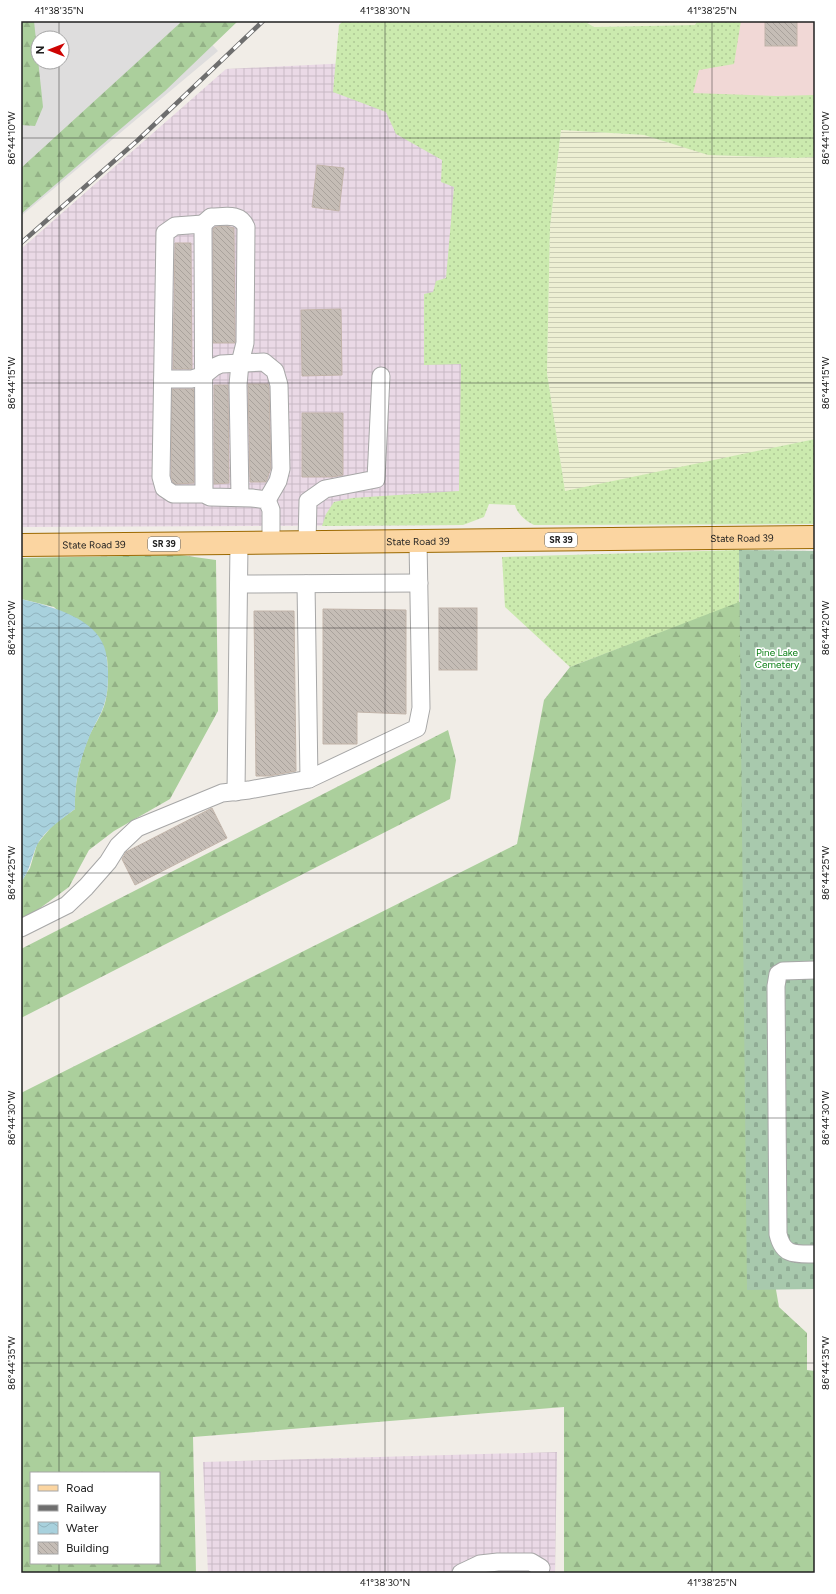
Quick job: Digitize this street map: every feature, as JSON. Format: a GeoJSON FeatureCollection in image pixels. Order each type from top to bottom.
{"type":"FeatureCollection","features":[{"type":"Feature","properties":{"kind":"main road","name":"State Road 39"},"geometry":{"type":"LineString","coordinates":[[21,545],[815,537]]}},
{"type":"Feature","properties":{"kind":"lane"},"geometry":{"type":"LineString","coordinates":[[240,497],[238,385],[240,363],[245,343],[246,227],[243,221],[238,217],[211,217],[203,224],[175,226],[165,233],[162,477],[164,488],[173,494],[204,494],[210,496],[267,500]]}},
{"type":"Feature","properties":{"kind":"lane"},"geometry":{"type":"LineString","coordinates":[[203,224],[204,494]]}},
{"type":"Feature","properties":{"kind":"lane"},"geometry":{"type":"LineString","coordinates":[[163,379],[192,379],[204,375],[214,367],[221,364],[264,362],[274,371],[280,385],[281,469],[278,481],[267,500]]}},
{"type":"Feature","properties":{"kind":"lane"},"geometry":{"type":"LineString","coordinates":[[307,543],[308,501],[325,489],[376,479],[381,376]]}},
{"type":"Feature","properties":{"kind":"lane"},"geometry":{"type":"LineString","coordinates":[[267,500],[272,510],[272,543]]}},
{"type":"Feature","properties":{"kind":"lane"},"geometry":{"type":"LineString","coordinates":[[21,928],[67,905],[86,887],[108,862],[118,846],[138,828],[222,793],[282,785],[309,779],[418,728],[422,708],[418,542]]}},
{"type":"Feature","properties":{"kind":"lane"},"geometry":{"type":"LineString","coordinates":[[236,792],[239,544]]}},
{"type":"Feature","properties":{"kind":"lane"},"geometry":{"type":"LineString","coordinates":[[239,584],[419,583]]}},
{"type":"Feature","properties":{"kind":"lane"},"geometry":{"type":"LineString","coordinates":[[306,584],[309,779]]}},
{"type":"Feature","properties":{"kind":"lane"},"geometry":{"type":"LineString","coordinates":[[815,970],[783,971],[778,974],[776,986],[778,1234],[780,1244],[788,1252],[815,1254]]}},
{"type":"Feature","properties":{"kind":"lane"},"geometry":{"type":"LineString","coordinates":[[461,1573],[480,1564],[498,1562],[531,1562],[541,1568]]}},
{"type":"Feature","properties":{"kind":"shaded area"},"geometry":{"type":"Polygon","coordinates":[[[21,21],[190,21],[218,51],[21,216],[21,21]]]}},
{"type":"Feature","properties":{"kind":"shaded area"},"geometry":{"type":"Polygon","coordinates":[[[697,21],[815,21],[815,157],[708,155],[679,146],[679,118],[697,21]]]}},
{"type":"Feature","properties":{"kind":"shaded area"},"geometry":{"type":"Polygon","coordinates":[[[472,57],[463,525],[21,527],[21,249],[226,69],[472,57]]]}},
{"type":"Feature","properties":{"kind":"shaded area"},"geometry":{"type":"Polygon","coordinates":[[[557,1452],[555,1573],[208,1573],[203,1462],[557,1452]]]}},
{"type":"Feature","properties":{"kind":"green space"},"geometry":{"type":"Polygon","coordinates":[[[21,21],[34,21],[35,30],[30,30],[30,70],[39,70],[43,107],[35,126],[21,125],[21,21]]]}},
{"type":"Feature","properties":{"kind":"green space"},"geometry":{"type":"Polygon","coordinates":[[[179,21],[238,21],[165,91],[21,214],[21,168],[180,23],[179,21]]]}},
{"type":"Feature","properties":{"kind":"green space"},"geometry":{"type":"Polygon","coordinates":[[[343,21],[584,21],[594,27],[695,25],[697,21],[741,21],[734,64],[699,70],[693,93],[776,96],[815,95],[815,157],[796,158],[708,155],[644,135],[561,130],[550,227],[547,373],[565,491],[815,439],[815,524],[534,525],[522,517],[515,505],[489,504],[484,517],[463,525],[322,526],[326,514],[334,502],[352,498],[459,491],[461,364],[424,365],[424,294],[433,292],[436,281],[446,278],[454,187],[441,182],[442,160],[396,134],[386,112],[333,92],[339,25],[343,21]]]}},
{"type":"Feature","properties":{"kind":"green space"},"geometry":{"type":"Polygon","coordinates":[[[584,21],[696,21],[695,25],[594,27],[584,21]]]}},
{"type":"Feature","properties":{"kind":"green space"},"geometry":{"type":"Polygon","coordinates":[[[561,130],[644,135],[708,155],[796,158],[815,157],[815,439],[565,492],[547,373],[550,227],[561,130]]]}},
{"type":"Feature","properties":{"kind":"green space"},"geometry":{"type":"Polygon","coordinates":[[[739,550],[739,603],[570,667],[505,607],[502,557],[739,550]]]}},
{"type":"Feature","properties":{"kind":"green space","name":"Pine Lake Cemetery"},"geometry":{"type":"Polygon","coordinates":[[[739,550],[815,551],[815,1289],[747,1290],[739,550]]]}},
{"type":"Feature","properties":{"kind":"green space"},"geometry":{"type":"Polygon","coordinates":[[[180,555],[216,560],[218,711],[170,799],[114,831],[89,850],[69,887],[32,914],[21,918],[21,882],[30,868],[37,844],[53,825],[75,809],[77,780],[83,752],[90,734],[104,707],[108,680],[107,657],[54,607],[21,599],[21,558],[180,555]]]}},
{"type":"Feature","properties":{"kind":"green space"},"geometry":{"type":"Polygon","coordinates":[[[815,573],[766,1232],[779,1307],[807,1333],[807,1370],[815,1371],[815,1573],[564,1573],[564,1407],[193,1437],[196,1573],[21,1573],[21,1093],[517,844],[544,700],[570,667],[815,573]]]}},
{"type":"Feature","properties":{"kind":"green space"},"geometry":{"type":"Polygon","coordinates":[[[448,730],[456,760],[450,799],[21,1018],[21,949],[448,730]]]}},
{"type":"Feature","properties":{"kind":"water"},"geometry":{"type":"Polygon","coordinates":[[[21,599],[54,608],[66,613],[88,625],[96,633],[105,649],[108,671],[108,688],[101,712],[86,744],[78,771],[75,809],[54,825],[40,840],[21,882],[21,599]]]}},
{"type":"Feature","properties":{"kind":"building"},"geometry":{"type":"Polygon","coordinates":[[[765,21],[797,21],[797,46],[765,46],[765,21]]]}},
{"type":"Feature","properties":{"kind":"building"},"geometry":{"type":"Polygon","coordinates":[[[317,165],[344,168],[339,211],[312,207],[317,165]]]}},
{"type":"Feature","properties":{"kind":"building"},"geometry":{"type":"Polygon","coordinates":[[[226,226],[234,228],[235,343],[213,343],[213,229],[215,227],[226,226]]]}},
{"type":"Feature","properties":{"kind":"building"},"geometry":{"type":"Polygon","coordinates":[[[175,243],[191,243],[192,369],[173,369],[175,243]]]}},
{"type":"Feature","properties":{"kind":"building"},"geometry":{"type":"Polygon","coordinates":[[[341,309],[342,375],[302,376],[301,310],[341,309]]]}},
{"type":"Feature","properties":{"kind":"building"},"geometry":{"type":"Polygon","coordinates":[[[248,384],[268,384],[269,387],[271,468],[266,482],[250,482],[248,384]]]}},
{"type":"Feature","properties":{"kind":"building"},"geometry":{"type":"Polygon","coordinates":[[[214,385],[228,385],[229,483],[214,484],[214,385]]]}},
{"type":"Feature","properties":{"kind":"building"},"geometry":{"type":"Polygon","coordinates":[[[172,389],[194,389],[194,483],[175,484],[171,476],[172,389]]]}},
{"type":"Feature","properties":{"kind":"building"},"geometry":{"type":"Polygon","coordinates":[[[302,413],[343,413],[343,475],[332,477],[302,477],[302,413]]]}},
{"type":"Feature","properties":{"kind":"building"},"geometry":{"type":"Polygon","coordinates":[[[439,608],[477,608],[477,670],[439,670],[439,608]]]}},
{"type":"Feature","properties":{"kind":"building"},"geometry":{"type":"Polygon","coordinates":[[[323,609],[406,610],[406,714],[357,712],[357,744],[323,744],[323,609]]]}},
{"type":"Feature","properties":{"kind":"building"},"geometry":{"type":"Polygon","coordinates":[[[254,611],[294,611],[296,771],[269,776],[256,776],[254,611]]]}},
{"type":"Feature","properties":{"kind":"building"},"geometry":{"type":"Polygon","coordinates":[[[212,808],[227,838],[135,885],[122,859],[126,852],[212,808]]]}},
{"type":"Feature","properties":{"kind":"railway"},"geometry":{"type":"LineString","coordinates":[[21,243],[138,140],[263,21]]}}]}
